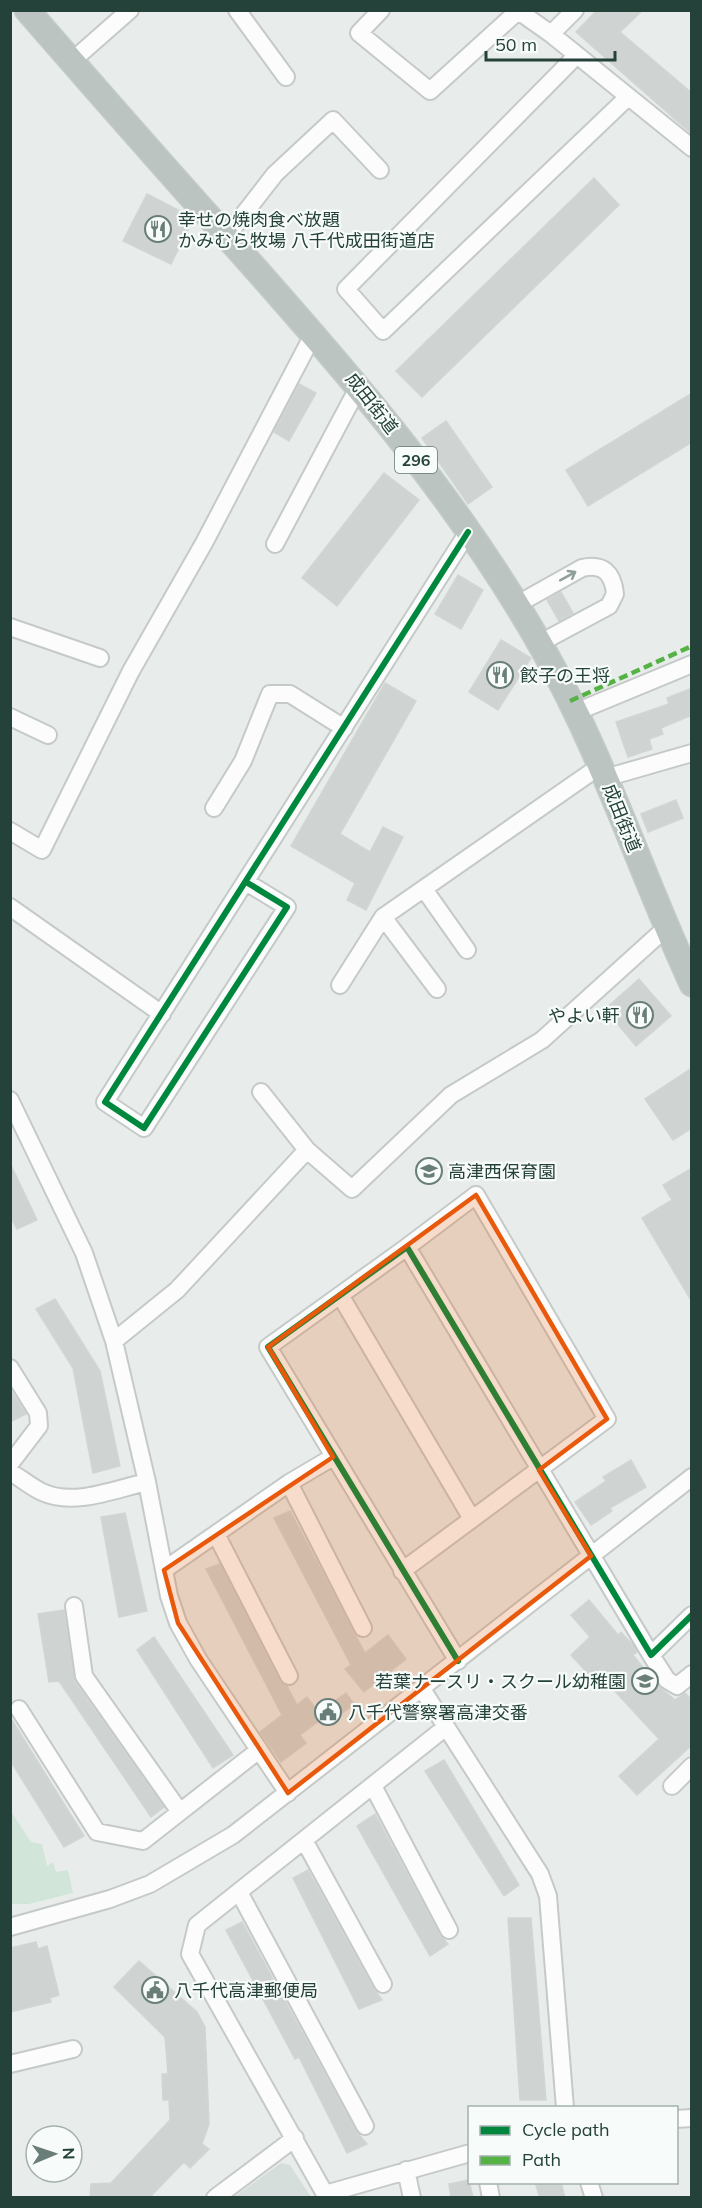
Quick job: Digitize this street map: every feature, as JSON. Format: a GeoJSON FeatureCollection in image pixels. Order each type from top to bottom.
{"type":"FeatureCollection","features":[{"type":"Feature","properties":{"kind":"highway","name":"成田街道"},"geometry":{"type":"LineString","coordinates":[[27,10],[226,237],[314,333],[359,387],[468,532],[540,643],[576,712],[667,927],[685,955],[692,984]]}},
{"type":"Feature","properties":{"kind":"street"},"geometry":{"type":"LineString","coordinates":[[72,62],[130,10]]}},
{"type":"Feature","properties":{"kind":"street"},"geometry":{"type":"LineString","coordinates":[[237,10],[285,77]]}},
{"type":"Feature","properties":{"kind":"street"},"geometry":{"type":"LineString","coordinates":[[381,10],[359,33],[430,91],[518,11],[551,34],[692,148]]}},
{"type":"Feature","properties":{"kind":"street"},"geometry":{"type":"LineString","coordinates":[[551,34],[575,10]]}},
{"type":"Feature","properties":{"kind":"street"},"geometry":{"type":"LineString","coordinates":[[577,55],[346,289],[383,331],[628,97]]}},
{"type":"Feature","properties":{"kind":"street"},"geometry":{"type":"LineString","coordinates":[[226,237],[275,174],[333,120],[380,170]]}},
{"type":"Feature","properties":{"kind":"street"},"geometry":{"type":"LineString","coordinates":[[10,831],[42,850],[131,671],[204,543],[314,333]]}},
{"type":"Feature","properties":{"kind":"street"},"geometry":{"type":"LineString","coordinates":[[275,544],[359,387]]}},
{"type":"Feature","properties":{"kind":"street"},"geometry":{"type":"LineString","coordinates":[[246,882],[286,907],[144,1128],[105,1102],[468,532]]}},
{"type":"Feature","properties":{"kind":"street"},"geometry":{"type":"LineString","coordinates":[[516,605],[582,568],[592,566],[603,568],[610,574],[615,594],[614,602],[540,643]]}},
{"type":"Feature","properties":{"kind":"street"},"geometry":{"type":"LineString","coordinates":[[10,627],[100,658]]}},
{"type":"Feature","properties":{"kind":"street"},"geometry":{"type":"LineString","coordinates":[[576,712],[692,664]]}},
{"type":"Feature","properties":{"kind":"street"},"geometry":{"type":"LineString","coordinates":[[214,808],[243,761],[270,694],[290,694],[344,728]]}},
{"type":"Feature","properties":{"kind":"street"},"geometry":{"type":"LineString","coordinates":[[10,717],[48,735]]}},
{"type":"Feature","properties":{"kind":"street"},"geometry":{"type":"LineString","coordinates":[[340,985],[383,917],[424,889],[603,772],[692,753]]}},
{"type":"Feature","properties":{"kind":"street"},"geometry":{"type":"LineString","coordinates":[[424,889],[467,950]]}},
{"type":"Feature","properties":{"kind":"street"},"geometry":{"type":"LineString","coordinates":[[10,907],[162,1014]]}},
{"type":"Feature","properties":{"kind":"street"},"geometry":{"type":"LineString","coordinates":[[383,917],[437,988]]}},
{"type":"Feature","properties":{"kind":"street"},"geometry":{"type":"LineString","coordinates":[[261,1092],[307,1150],[352,1189],[451,1095],[542,1040],[667,927]]}},
{"type":"Feature","properties":{"kind":"street"},"geometry":{"type":"LineString","coordinates":[[10,1100],[84,1253],[114,1341],[147,1482],[164,1570],[178,1623],[288,1793]]}},
{"type":"Feature","properties":{"kind":"street"},"geometry":{"type":"LineString","coordinates":[[114,1341],[177,1290],[307,1150]]}},
{"type":"Feature","properties":{"kind":"street"},"geometry":{"type":"LineString","coordinates":[[402,1570],[607,1419],[476,1195],[268,1347],[333,1457],[402,1570],[458,1661]]}},
{"type":"Feature","properties":{"kind":"street"},"geometry":{"type":"LineString","coordinates":[[407,1247],[667,1680],[677,1686],[692,1674]]}},
{"type":"Feature","properties":{"kind":"street"},"geometry":{"type":"LineString","coordinates":[[340,1295],[472,1519]]}},
{"type":"Feature","properties":{"kind":"street"},"geometry":{"type":"LineString","coordinates":[[10,1368],[38,1413],[39,1426],[10,1464]]}},
{"type":"Feature","properties":{"kind":"street"},"geometry":{"type":"LineString","coordinates":[[164,1570],[290,1483],[333,1457]]}},
{"type":"Feature","properties":{"kind":"street"},"geometry":{"type":"LineString","coordinates":[[10,1472],[41,1492],[56,1497],[75,1498],[147,1482]]}},
{"type":"Feature","properties":{"kind":"street"},"geometry":{"type":"LineString","coordinates":[[10,1926],[133,1890],[169,1874],[233,1835],[692,1477]]}},
{"type":"Feature","properties":{"kind":"street"},"geometry":{"type":"LineString","coordinates":[[290,1483],[363,1628]]}},
{"type":"Feature","properties":{"kind":"street"},"geometry":{"type":"LineString","coordinates":[[216,1534],[289,1676]]}},
{"type":"Feature","properties":{"kind":"street"},"geometry":{"type":"LineString","coordinates":[[74,1606],[84,1676],[180,1812]]}},
{"type":"Feature","properties":{"kind":"street"},"geometry":{"type":"LineString","coordinates":[[651,1655],[692,1615]]}},
{"type":"Feature","properties":{"kind":"street"},"geometry":{"type":"LineString","coordinates":[[422,1689],[540,1874],[548,1896],[565,2106]]}},
{"type":"Feature","properties":{"kind":"street"},"geometry":{"type":"LineString","coordinates":[[19,1709],[97,1832],[143,1841],[259,1750]]}},
{"type":"Feature","properties":{"kind":"street"},"geometry":{"type":"LineString","coordinates":[[446,1727],[197,1925],[190,1954],[325,2194],[468,2154]]}},
{"type":"Feature","properties":{"kind":"street"},"geometry":{"type":"LineString","coordinates":[[672,1786],[692,1766]]}},
{"type":"Feature","properties":{"kind":"street"},"geometry":{"type":"LineString","coordinates":[[373,1786],[449,1930]]}},
{"type":"Feature","properties":{"kind":"street"},"geometry":{"type":"LineString","coordinates":[[304,1840],[383,1984]]}},
{"type":"Feature","properties":{"kind":"street"},"geometry":{"type":"LineString","coordinates":[[239,1892],[365,2126]]}},
{"type":"Feature","properties":{"kind":"street"},"geometry":{"type":"LineString","coordinates":[[10,2064],[73,2049]]}},
{"type":"Feature","properties":{"kind":"street"},"geometry":{"type":"LineString","coordinates":[[215,2198],[295,2138]]}},
{"type":"Feature","properties":{"kind":"street"},"geometry":{"type":"LineString","coordinates":[[406,2170],[412,2198]]}},
{"type":"Feature","properties":{"kind":"highlighted area"},"geometry":{"type":"Polygon","coordinates":[[[476,1195],[607,1419],[539,1470],[591,1556],[288,1793],[178,1623],[164,1570],[333,1457],[268,1347],[476,1195]]]}},
{"type":"Feature","properties":{"kind":"shaded area"},"geometry":{"type":"Polygon","coordinates":[[[281,2163],[290,2165],[311,2197],[234,2197],[281,2163]]]}},
{"type":"Feature","properties":{"kind":"green space"},"geometry":{"type":"Polygon","coordinates":[[[10,1810],[31,1842],[42,1844],[47,1866],[53,1862],[56,1872],[68,1870],[73,1893],[29,1904],[11,1904],[10,1810]]]}},
{"type":"Feature","properties":{"kind":"building"},"geometry":{"type":"Polygon","coordinates":[[[597,10],[643,10],[620,32],[692,93],[692,134],[576,32],[597,10]]]}},
{"type":"Feature","properties":{"kind":"building"},"geometry":{"type":"Polygon","coordinates":[[[594,178],[619,205],[422,397],[396,371],[594,178]]]}},
{"type":"Feature","properties":{"kind":"building","name":"幸せの焼肉食べ放題 かみむら牧場 八千代成田街道店"},"geometry":{"type":"Polygon","coordinates":[[[147,194],[188,215],[193,220],[171,264],[123,241],[147,194]]]}},
{"type":"Feature","properties":{"kind":"building"},"geometry":{"type":"Polygon","coordinates":[[[299,384],[316,393],[289,441],[274,432],[299,384]]]}},
{"type":"Feature","properties":{"kind":"building"},"geometry":{"type":"Polygon","coordinates":[[[692,393],[692,442],[588,506],[566,470],[692,393]]]}},
{"type":"Feature","properties":{"kind":"building"},"geometry":{"type":"Polygon","coordinates":[[[446,421],[492,487],[468,504],[422,438],[446,421]]]}},
{"type":"Feature","properties":{"kind":"building"},"geometry":{"type":"Polygon","coordinates":[[[384,473],[419,500],[337,606],[302,578],[384,473]]]}},
{"type":"Feature","properties":{"kind":"building"},"geometry":{"type":"Polygon","coordinates":[[[458,575],[483,590],[461,629],[435,614],[458,575]]]}},
{"type":"Feature","properties":{"kind":"building"},"geometry":{"type":"Polygon","coordinates":[[[561,592],[573,613],[559,621],[547,600],[561,592]]]}},
{"type":"Feature","properties":{"kind":"building"},"geometry":{"type":"Polygon","coordinates":[[[501,640],[531,658],[498,710],[469,692],[501,640]]]}},
{"type":"Feature","properties":{"kind":"building"},"geometry":{"type":"Polygon","coordinates":[[[385,683],[416,701],[340,834],[370,852],[383,827],[403,837],[366,910],[347,900],[355,883],[291,846],[385,683]]]}},
{"type":"Feature","properties":{"kind":"building"},"geometry":{"type":"Polygon","coordinates":[[[692,688],[692,715],[661,728],[663,734],[649,739],[652,749],[628,757],[616,722],[669,704],[667,698],[692,688]]]}},
{"type":"Feature","properties":{"kind":"building"},"geometry":{"type":"Polygon","coordinates":[[[676,800],[683,818],[648,832],[641,814],[676,800]]]}},
{"type":"Feature","properties":{"kind":"building"},"geometry":{"type":"Polygon","coordinates":[[[639,979],[671,1016],[636,1046],[605,1009],[639,979]]]}},
{"type":"Feature","properties":{"kind":"building"},"geometry":{"type":"Polygon","coordinates":[[[692,1068],[692,1128],[673,1140],[645,1099],[692,1068]]]}},
{"type":"Feature","properties":{"kind":"building"},"geometry":{"type":"Polygon","coordinates":[[[10,1163],[37,1220],[17,1229],[10,1216],[10,1163]]]}},
{"type":"Feature","properties":{"kind":"building"},"geometry":{"type":"Polygon","coordinates":[[[692,1168],[692,1302],[642,1218],[672,1200],[663,1185],[692,1168]]]}},
{"type":"Feature","properties":{"kind":"building"},"geometry":{"type":"Polygon","coordinates":[[[55,1299],[100,1371],[120,1466],[93,1473],[73,1368],[36,1309],[55,1299]]]}},
{"type":"Feature","properties":{"kind":"building"},"geometry":{"type":"Polygon","coordinates":[[[10,1389],[26,1414],[10,1422],[10,1389]]]}},
{"type":"Feature","properties":{"kind":"building"},"geometry":{"type":"Polygon","coordinates":[[[631,1460],[646,1487],[610,1508],[612,1511],[591,1525],[575,1502],[606,1481],[603,1477],[631,1460]]]}},
{"type":"Feature","properties":{"kind":"building"},"geometry":{"type":"Polygon","coordinates":[[[290,1511],[365,1653],[388,1635],[406,1659],[364,1692],[345,1669],[351,1665],[274,1518],[290,1511]]]}},
{"type":"Feature","properties":{"kind":"building"},"geometry":{"type":"Polygon","coordinates":[[[125,1513],[147,1611],[119,1617],[101,1517],[125,1513]]]}},
{"type":"Feature","properties":{"kind":"building"},"geometry":{"type":"Polygon","coordinates":[[[220,1564],[280,1681],[287,1686],[297,1705],[307,1697],[323,1718],[300,1735],[306,1743],[281,1762],[260,1732],[282,1715],[206,1569],[220,1564]]]}},
{"type":"Feature","properties":{"kind":"building"},"geometry":{"type":"Polygon","coordinates":[[[589,1600],[618,1635],[621,1632],[633,1645],[637,1652],[633,1655],[658,1686],[675,1700],[685,1693],[692,1700],[692,1745],[637,1795],[619,1776],[659,1739],[598,1673],[592,1678],[571,1655],[590,1637],[571,1615],[589,1600]]]}},
{"type":"Feature","properties":{"kind":"building"},"geometry":{"type":"Polygon","coordinates":[[[64,1610],[75,1682],[164,1807],[151,1817],[59,1681],[49,1682],[38,1614],[64,1610]]]}},
{"type":"Feature","properties":{"kind":"building"},"geometry":{"type":"Polygon","coordinates":[[[154,1637],[233,1755],[213,1768],[137,1650],[154,1637]]]}},
{"type":"Feature","properties":{"kind":"building"},"geometry":{"type":"Polygon","coordinates":[[[346,1693],[354,1704],[340,1715],[331,1704],[346,1693]]]}},
{"type":"Feature","properties":{"kind":"building"},"geometry":{"type":"Polygon","coordinates":[[[10,1717],[84,1836],[64,1847],[10,1760],[10,1717]]]}},
{"type":"Feature","properties":{"kind":"building"},"geometry":{"type":"Polygon","coordinates":[[[444,1760],[519,1885],[504,1896],[425,1771],[444,1760]]]}},
{"type":"Feature","properties":{"kind":"building"},"geometry":{"type":"Polygon","coordinates":[[[375,1814],[440,1935],[448,1944],[430,1956],[357,1826],[375,1814]]]}},
{"type":"Feature","properties":{"kind":"building"},"geometry":{"type":"Polygon","coordinates":[[[308,1870],[382,2000],[359,2009],[293,1878],[308,1870]]]}},
{"type":"Feature","properties":{"kind":"building"},"geometry":{"type":"Polygon","coordinates":[[[508,1918],[531,1918],[546,2100],[520,2100],[508,1918]]]}},
{"type":"Feature","properties":{"kind":"building"},"geometry":{"type":"Polygon","coordinates":[[[242,1922],[356,2131],[367,2144],[347,2153],[299,2057],[295,2059],[226,1930],[242,1922]]]}},
{"type":"Feature","properties":{"kind":"building"},"geometry":{"type":"Polygon","coordinates":[[[36,1942],[38,1949],[47,1946],[59,1995],[50,1998],[51,2002],[10,2012],[10,1948],[36,1942]]]}},
{"type":"Feature","properties":{"kind":"building"},"geometry":{"type":"Polygon","coordinates":[[[139,1961],[197,2012],[205,2027],[209,2124],[202,2144],[209,2149],[190,2168],[184,2162],[149,2198],[90,2198],[91,2184],[111,2183],[170,2120],[169,2100],[163,2100],[162,2074],[168,2074],[165,2037],[114,1987],[139,1961]]]}},
{"type":"Feature","properties":{"kind":"building"},"geometry":{"type":"Polygon","coordinates":[[[468,2180],[473,2198],[451,2198],[449,2184],[468,2180]]]}},
{"type":"Feature","properties":{"kind":"building"},"geometry":{"type":"Polygon","coordinates":[[[536,2184],[562,2184],[565,2198],[540,2198],[536,2184]]]}},
{"type":"Feature","properties":{"kind":"marked path"},"geometry":{"type":"LineString","coordinates":[[570,701],[692,646]]}},
{"type":"Feature","properties":{"kind":"cycle path"},"geometry":{"type":"LineString","coordinates":[[246,882],[287,907],[144,1128],[105,1102],[468,532]]}},
{"type":"Feature","properties":{"kind":"cycle path"},"geometry":{"type":"LineString","coordinates":[[458,1661],[268,1347],[407,1247],[651,1655],[692,1615]]}},
{"type":"Feature","properties":{"kind":"place","name":"幸せの焼肉食べ放題 かみむら牧場 八千代成田街道店"},"geometry":{"type":"Point","coordinates":[158,229]}},
{"type":"Feature","properties":{"kind":"place","name":"餃子の王将"},"geometry":{"type":"Point","coordinates":[500,675]}},
{"type":"Feature","properties":{"kind":"place","name":"やよい軒"},"geometry":{"type":"Point","coordinates":[640,1015]}},
{"type":"Feature","properties":{"kind":"place","name":"高津西保育園"},"geometry":{"type":"Point","coordinates":[429,1171]}},
{"type":"Feature","properties":{"kind":"place","name":"若葉ナースリ・スクール幼稚園"},"geometry":{"type":"Point","coordinates":[645,1681]}},
{"type":"Feature","properties":{"kind":"place","name":"八千代警察署高津交番"},"geometry":{"type":"Point","coordinates":[328,1712]}},
{"type":"Feature","properties":{"kind":"place","name":"八千代高津郵便局"},"geometry":{"type":"Point","coordinates":[155,1990]}}]}
